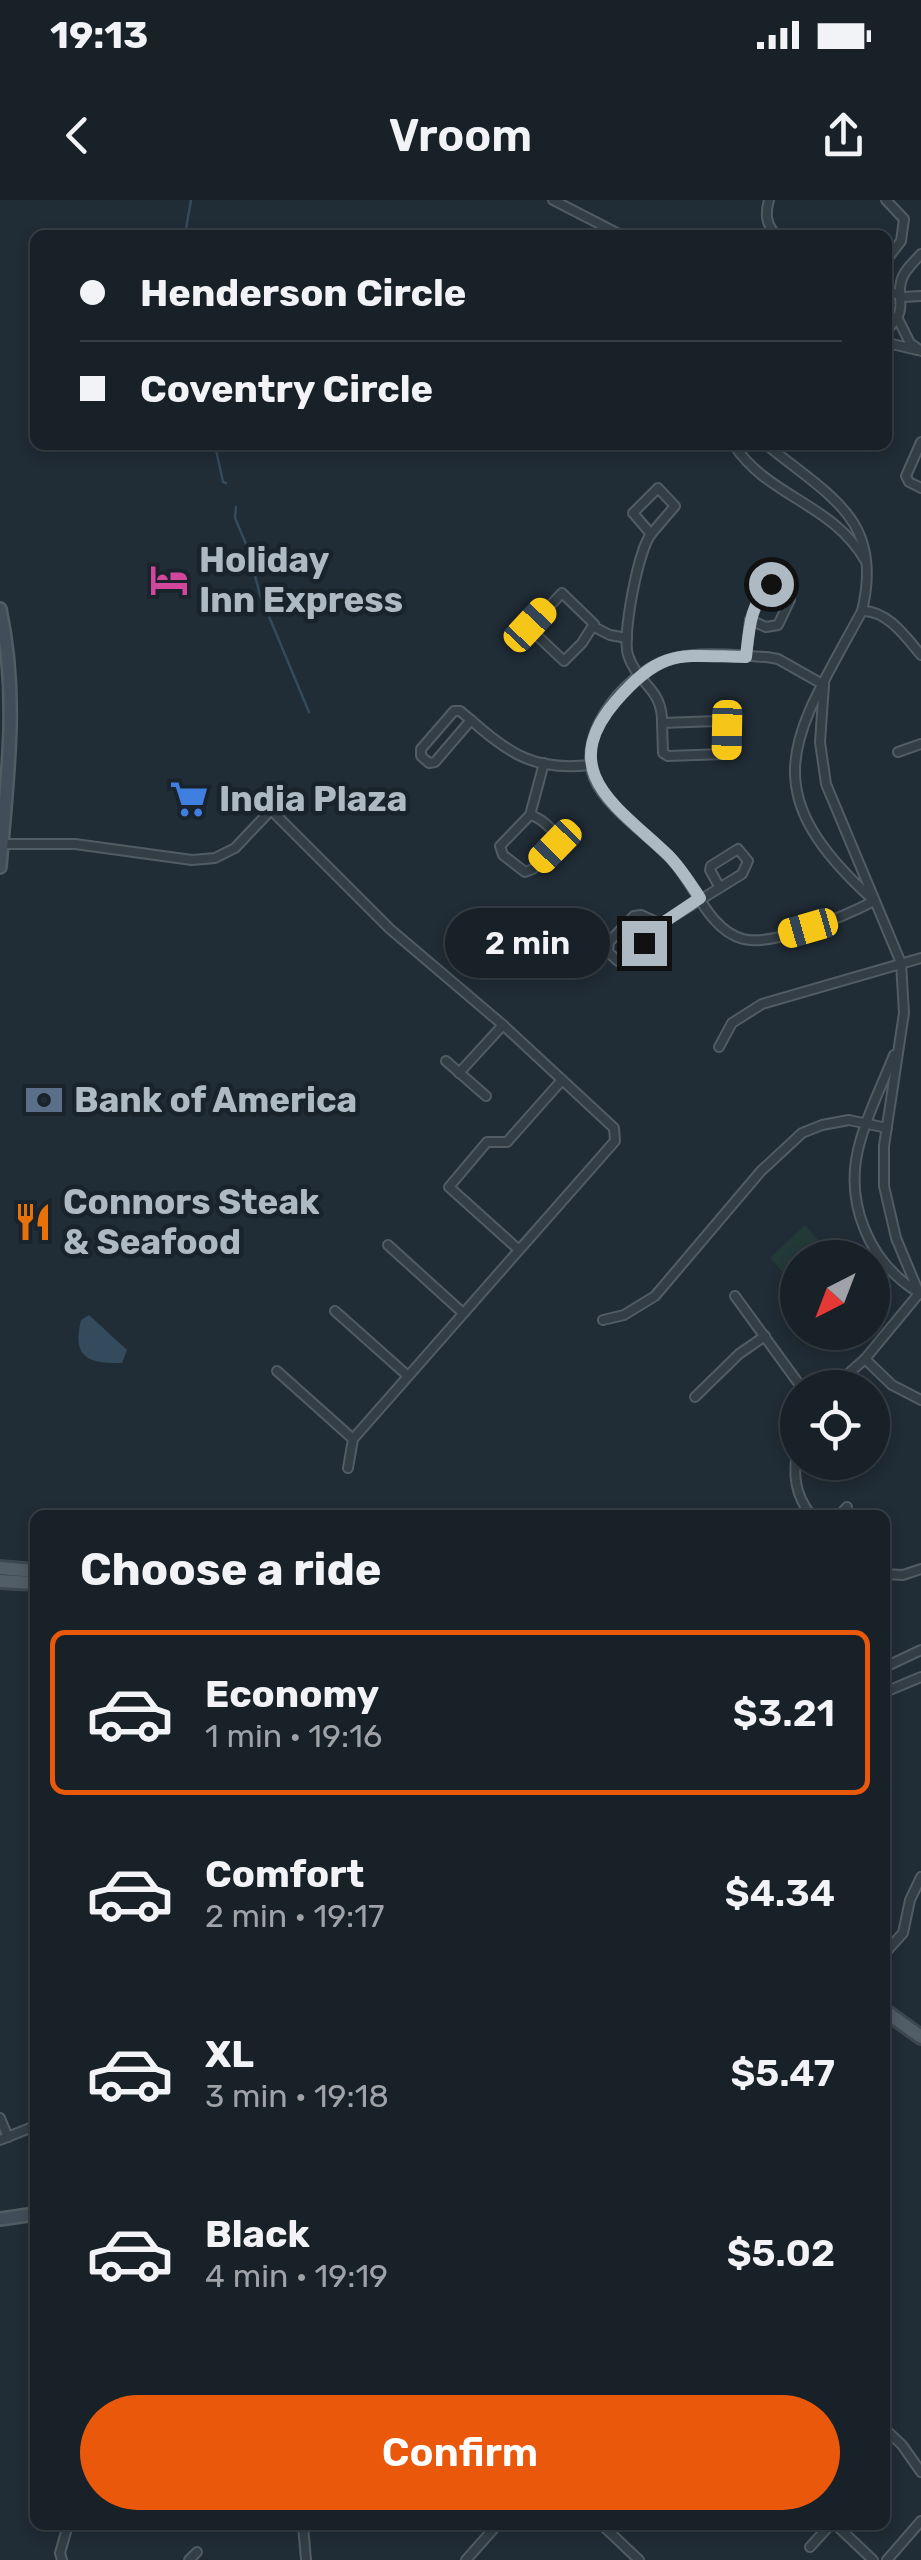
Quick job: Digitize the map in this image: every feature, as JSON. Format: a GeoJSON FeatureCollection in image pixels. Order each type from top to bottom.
{"type":"FeatureCollection","features":[{"type":"Feature","properties":{"kind":"main road"},"geometry":{"type":"LineString","coordinates":[[0,608],[13,721],[0,866]]}},
{"type":"Feature","properties":{"kind":"main road"},"geometry":{"type":"LineString","coordinates":[[0,1568],[30,1571]]}},
{"type":"Feature","properties":{"kind":"main road"},"geometry":{"type":"LineString","coordinates":[[0,1581],[30,1583]]}},
{"type":"Feature","properties":{"kind":"main road"},"geometry":{"type":"LineString","coordinates":[[890,2012],[921,2037]]}},
{"type":"Feature","properties":{"kind":"main road"},"geometry":{"type":"LineString","coordinates":[[0,2218],[30,2215]]}},
{"type":"Feature","properties":{"kind":"street"},"geometry":{"type":"LineString","coordinates":[[554,200],[611,230]]}},
{"type":"Feature","properties":{"kind":"street"},"geometry":{"type":"LineString","coordinates":[[769,200],[766,211],[771,230]]}},
{"type":"Feature","properties":{"kind":"street"},"geometry":{"type":"LineString","coordinates":[[886,200],[904,219],[904,232],[892,252]]}},
{"type":"Feature","properties":{"kind":"street"},"geometry":{"type":"LineString","coordinates":[[892,325],[898,319],[903,297],[902,277],[921,254]]}},
{"type":"Feature","properties":{"kind":"street"},"geometry":{"type":"LineString","coordinates":[[892,292],[903,297],[921,296]]}},
{"type":"Feature","properties":{"kind":"street"},"geometry":{"type":"LineString","coordinates":[[898,319],[910,343],[921,351]]}},
{"type":"Feature","properties":{"kind":"street"},"geometry":{"type":"LineString","coordinates":[[892,344],[921,351]]}},
{"type":"Feature","properties":{"kind":"street"},"geometry":{"type":"LineString","coordinates":[[921,442],[906,476],[921,488]]}},
{"type":"Feature","properties":{"kind":"street"},"geometry":{"type":"LineString","coordinates":[[737,450],[744,461],[767,479],[835,522],[855,544],[868,569]]}},
{"type":"Feature","properties":{"kind":"street"},"geometry":{"type":"LineString","coordinates":[[773,450],[851,516],[865,544],[868,569],[862,611],[801,728],[794,786],[804,818],[824,849],[874,901]]}},
{"type":"Feature","properties":{"kind":"street"},"geometry":{"type":"LineString","coordinates":[[651,534],[633,514],[658,488],[676,506],[651,534],[639,555],[627,638],[628,658],[660,700],[661,748],[668,756],[719,756],[726,750],[727,730],[722,722],[662,723]]}},
{"type":"Feature","properties":{"kind":"street"},"geometry":{"type":"LineString","coordinates":[[746,657],[750,620],[768,586],[776,584],[789,592],[790,600],[778,625],[766,627],[750,620]]}},
{"type":"Feature","properties":{"kind":"street"},"geometry":{"type":"LineString","coordinates":[[594,627],[564,661],[529,628],[562,593],[594,627],[627,638]]}},
{"type":"Feature","properties":{"kind":"street"},"geometry":{"type":"LineString","coordinates":[[862,611],[872,610],[881,615],[921,655]]}},
{"type":"Feature","properties":{"kind":"street"},"geometry":{"type":"LineString","coordinates":[[824,685],[778,659],[678,657],[658,663],[640,674],[596,726],[590,744],[590,764],[603,794],[672,859],[722,928],[742,939],[754,941],[842,917],[874,901]]}},
{"type":"Feature","properties":{"kind":"street"},"geometry":{"type":"LineString","coordinates":[[824,685],[820,742],[826,784],[900,962],[904,1013],[884,1164],[888,1210],[920,1293]]}},
{"type":"Feature","properties":{"kind":"street"},"geometry":{"type":"LineString","coordinates":[[471,720],[435,762],[429,763],[421,756],[421,749],[454,711],[460,710],[471,720],[505,751],[564,768],[590,764]]}},
{"type":"Feature","properties":{"kind":"street"},"geometry":{"type":"LineString","coordinates":[[898,752],[921,744]]}},
{"type":"Feature","properties":{"kind":"street"},"geometry":{"type":"LineString","coordinates":[[530,815],[537,816],[558,840],[526,872],[503,855],[500,846],[530,815],[544,763]]}},
{"type":"Feature","properties":{"kind":"street"},"geometry":{"type":"LineString","coordinates":[[259,798],[390,929],[503,1025],[614,1128],[615,1141],[352,1439],[348,1468]]}},
{"type":"Feature","properties":{"kind":"street"},"geometry":{"type":"LineString","coordinates":[[1,844],[75,844],[192,860],[215,858],[236,848],[271,810]]}},
{"type":"Feature","properties":{"kind":"street"},"geometry":{"type":"LineString","coordinates":[[661,924],[634,916],[609,942],[608,952],[618,961],[627,961],[661,924],[742,874],[748,861],[738,849],[711,866],[720,886]]}},
{"type":"Feature","properties":{"kind":"street"},"geometry":{"type":"LineString","coordinates":[[719,1048],[732,1023],[762,1004],[921,958]]}},
{"type":"Feature","properties":{"kind":"street"},"geometry":{"type":"LineString","coordinates":[[459,1073],[503,1025]]}},
{"type":"Feature","properties":{"kind":"street"},"geometry":{"type":"LineString","coordinates":[[898,1046],[867,1123],[854,1171],[856,1203],[879,1259],[899,1282],[920,1293]]}},
{"type":"Feature","properties":{"kind":"street"},"geometry":{"type":"LineString","coordinates":[[446,1061],[486,1096]]}},
{"type":"Feature","properties":{"kind":"street"},"geometry":{"type":"LineString","coordinates":[[519,1250],[449,1188],[487,1142],[507,1142],[562,1080]]}},
{"type":"Feature","properties":{"kind":"street"},"geometry":{"type":"LineString","coordinates":[[603,1320],[624,1315],[655,1296],[749,1184],[802,1132],[849,1120],[887,1128]]}},
{"type":"Feature","properties":{"kind":"street"},"geometry":{"type":"LineString","coordinates":[[388,1245],[464,1313]]}},
{"type":"Feature","properties":{"kind":"street"},"geometry":{"type":"LineString","coordinates":[[852,1370],[920,1293]]}},
{"type":"Feature","properties":{"kind":"street"},"geometry":{"type":"LineString","coordinates":[[735,1296],[789,1370]]}},
{"type":"Feature","properties":{"kind":"street"},"geometry":{"type":"LineString","coordinates":[[334,1311],[408,1376]]}},
{"type":"Feature","properties":{"kind":"street"},"geometry":{"type":"LineString","coordinates":[[695,1397],[739,1354],[765,1336]]}},
{"type":"Feature","properties":{"kind":"street"},"geometry":{"type":"LineString","coordinates":[[865,1359],[892,1386],[921,1400]]}},
{"type":"Feature","properties":{"kind":"street"},"geometry":{"type":"LineString","coordinates":[[277,1371],[352,1439]]}},
{"type":"Feature","properties":{"kind":"street"},"geometry":{"type":"LineString","coordinates":[[782,1483],[794,1480],[808,1510]]}},
{"type":"Feature","properties":{"kind":"street"},"geometry":{"type":"LineString","coordinates":[[890,1574],[921,1569]]}},
{"type":"Feature","properties":{"kind":"street"},"geometry":{"type":"LineString","coordinates":[[890,1665],[921,1650]]}},
{"type":"Feature","properties":{"kind":"street"},"geometry":{"type":"LineString","coordinates":[[890,1690],[921,1677]]}},
{"type":"Feature","properties":{"kind":"street"},"geometry":{"type":"LineString","coordinates":[[890,1947],[903,1933],[910,1900],[921,1877]]}},
{"type":"Feature","properties":{"kind":"street"},"geometry":{"type":"LineString","coordinates":[[0,2118],[4,2139],[30,2128]]}},
{"type":"Feature","properties":{"kind":"street"},"geometry":{"type":"LineString","coordinates":[[890,2434],[921,2472]]}},
{"type":"Feature","properties":{"kind":"street"},"geometry":{"type":"LineString","coordinates":[[887,2560],[921,2522]]}},
{"type":"Feature","properties":{"kind":"street"},"geometry":{"type":"LineString","coordinates":[[62,2560],[60,2553],[67,2530]]}},
{"type":"Feature","properties":{"kind":"street"},"geometry":{"type":"LineString","coordinates":[[303,2530],[306,2560]]}},
{"type":"Feature","properties":{"kind":"street"},"geometry":{"type":"LineString","coordinates":[[468,2559],[493,2530]]}},
{"type":"Feature","properties":{"kind":"street"},"geometry":{"type":"LineString","coordinates":[[607,2530],[639,2560]]}},
{"type":"Feature","properties":{"kind":"street"},"geometry":{"type":"LineString","coordinates":[[810,2547],[828,2530]]}},
{"type":"Feature","properties":{"kind":"street"},"geometry":{"type":"LineString","coordinates":[[839,2530],[873,2560]]}},
{"type":"Feature","properties":{"kind":"street"},"geometry":{"type":"LineString","coordinates":[[189,2560],[197,2552]]}},
{"type":"Feature","properties":{"kind":"green space"},"geometry":{"type":"Polygon","coordinates":[[[805,1225],[819,1240],[789,1240],[805,1225]]]}},
{"type":"Feature","properties":{"kind":"green space"},"geometry":{"type":"Polygon","coordinates":[[[780,1249],[780,1269],[770,1258],[780,1249]]]}},
{"type":"Feature","properties":{"kind":"water"},"geometry":{"type":"Polygon","coordinates":[[[89,1315],[127,1350],[122,1363],[100,1362],[85,1356],[79,1333],[81,1320],[89,1315]]]}},
{"type":"Feature","properties":{"kind":"waterway"},"geometry":{"type":"LineString","coordinates":[[186,230],[191,200]]}},
{"type":"Feature","properties":{"kind":"waterway"},"geometry":{"type":"LineString","coordinates":[[216,450],[226,483]]}},
{"type":"Feature","properties":{"kind":"waterway"},"geometry":{"type":"LineString","coordinates":[[236,507],[235,518],[260,595],[309,712]]}},
{"type":"Feature","properties":{"kind":"place","name":"Holiday Inn Express"},"geometry":{"type":"Point","coordinates":[169,580]}},
{"type":"Feature","properties":{"kind":"place","name":"India Plaza"},"geometry":{"type":"Point","coordinates":[189,799]}},
{"type":"Feature","properties":{"kind":"place","name":"Bank of America"},"geometry":{"type":"Point","coordinates":[44,1100]}},
{"type":"Feature","properties":{"kind":"place","name":"Connors Steak & Seafood"},"geometry":{"type":"Point","coordinates":[33,1222]}},
{"type":"Feature","properties":{"kind":"route"},"geometry":{"type":"LineString","coordinates":[[644,943],[661,924],[700,898],[672,859],[603,794],[590,764],[592,735],[640,674],[658,663],[690,656],[746,657],[752,613],[764,589],[771,584]]}}]}
